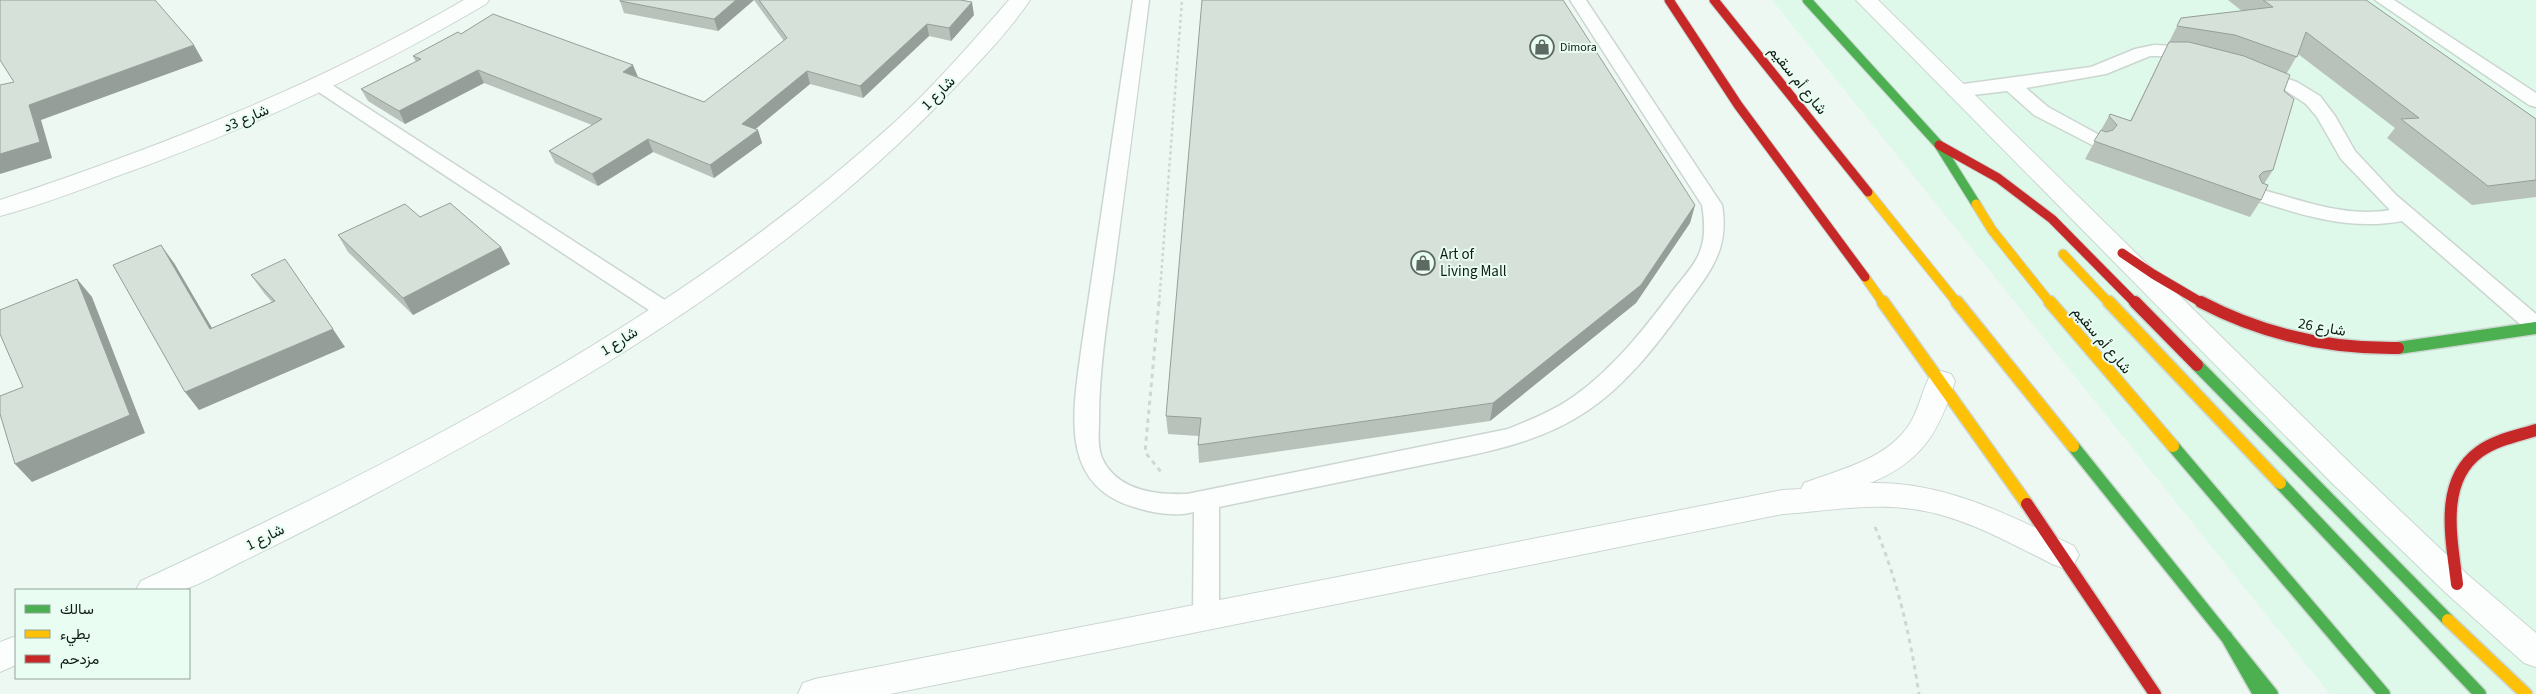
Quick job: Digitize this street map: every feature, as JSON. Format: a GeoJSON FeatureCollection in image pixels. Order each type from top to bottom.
{"type":"FeatureCollection","features":[{"type":"Feature","properties":{"kind":"main road"},"geometry":{"type":"LineString","coordinates":[[1669,0],[1738,105],[1941,381],[2064,555],[2155,694]]}},
{"type":"Feature","properties":{"kind":"main road","name":"شارع أم سقيم"},"geometry":{"type":"LineString","coordinates":[[1714,0],[2272,694]]}},
{"type":"Feature","properties":{"kind":"main road","name":"شارع أم سقيم"},"geometry":{"type":"LineString","coordinates":[[1807,0],[1939,145],[1952,169],[1992,230],[2032,281],[2384,694]]}},
{"type":"Feature","properties":{"kind":"main road"},"geometry":{"type":"LineString","coordinates":[[1939,145],[1998,178],[2052,219],[2107,272],[2417,590],[2526,694]]}},
{"type":"Feature","properties":{"kind":"main road"},"geometry":{"type":"LineString","coordinates":[[1952,169],[1977,181]]}},
{"type":"Feature","properties":{"kind":"main road"},"geometry":{"type":"LineString","coordinates":[[2056,247],[2480,694]]}},
{"type":"Feature","properties":{"kind":"main road","name":"شارع 26"},"geometry":{"type":"LineString","coordinates":[[2122,253],[2150,276],[2208,308],[2266,331],[2309,342],[2350,348],[2390,348],[2536,327]]}},
{"type":"Feature","properties":{"kind":"main road"},"geometry":{"type":"LineString","coordinates":[[2457,584],[2451,494],[2463,465],[2482,449],[2516,435],[2536,430]]}},
{"type":"Feature","properties":{"kind":"main road"},"geometry":{"type":"LineString","coordinates":[[2226,636],[2259,694]]}},
{"type":"Feature","properties":{"kind":"street","name":"شارع 3د"},"geometry":{"type":"LineString","coordinates":[[0,208],[172,148],[320,85],[398,47],[479,0]]}},
{"type":"Feature","properties":{"kind":"street","name":"شارع 1"},"geometry":{"type":"LineString","coordinates":[[154,589],[257,542],[372,483],[544,386],[666,311],[768,239],[867,160],[956,76],[1020,0]]}},
{"type":"Feature","properties":{"kind":"street"},"geometry":{"type":"LineString","coordinates":[[1866,0],[2328,460],[2457,584],[2536,653]]}},
{"type":"Feature","properties":{"kind":"street"},"geometry":{"type":"LineString","coordinates":[[1784,502],[1877,469],[1897,457],[1925,426],[1933,409],[1941,381]]}},
{"type":"Feature","properties":{"kind":"street"},"geometry":{"type":"LineString","coordinates":[[816,694],[1784,502],[1891,495],[1954,507],[1985,518],[2064,555]]}},
{"type":"Feature","properties":{"kind":"street"},"geometry":{"type":"LineString","coordinates":[[0,657],[15,650]]}},
{"type":"Feature","properties":{"kind":"lane"},"geometry":{"type":"LineString","coordinates":[[1141,0],[1088,378],[1087,443],[1090,459],[1098,473],[1111,486],[1128,496],[1166,505],[1187,504],[1511,437],[1548,422],[1580,404],[1608,382],[1630,359],[1707,260],[1714,242],[1716,224],[1712,205],[1578,0]]}},
{"type":"Feature","properties":{"kind":"lane"},"geometry":{"type":"LineString","coordinates":[[2383,0],[2536,101]]}},
{"type":"Feature","properties":{"kind":"lane"},"geometry":{"type":"LineString","coordinates":[[1956,91],[2012,85],[2108,68],[2149,51],[2176,52],[2213,60]]}},
{"type":"Feature","properties":{"kind":"lane"},"geometry":{"type":"LineString","coordinates":[[2241,69],[2278,81],[2313,100],[2326,116],[2348,155],[2405,214],[2536,327]]}},
{"type":"Feature","properties":{"kind":"lane"},"geometry":{"type":"LineString","coordinates":[[320,85],[666,311]]}},
{"type":"Feature","properties":{"kind":"lane"},"geometry":{"type":"LineString","coordinates":[[2012,85],[2041,111],[2096,141]]}},
{"type":"Feature","properties":{"kind":"lane"},"geometry":{"type":"LineString","coordinates":[[2260,195],[2348,218],[2386,219],[2405,214]]}},
{"type":"Feature","properties":{"kind":"lane"},"geometry":{"type":"LineString","coordinates":[[1206,616],[1207,500]]}},
{"type":"Feature","properties":{"kind":"path"},"geometry":{"type":"LineString","coordinates":[[1168,473],[1159,472],[1145,452],[1151,402],[1182,0]]}},
{"type":"Feature","properties":{"kind":"path"},"geometry":{"type":"LineString","coordinates":[[1862,497],[1882,543],[1899,592],[1912,645],[1918,694]]}},
{"type":"Feature","properties":{"kind":"shaded area"},"geometry":{"type":"Polygon","coordinates":[[[1772,0],[2536,0],[2536,694],[2330,694],[1772,0]]]}},
{"type":"Feature","properties":{"kind":"building"},"geometry":{"type":"Polygon","coordinates":[[[0,0],[155,0],[194,45],[29,105],[40,142],[0,154],[0,85],[14,82],[0,60],[0,0]]]}},
{"type":"Feature","properties":{"kind":"building"},"geometry":{"type":"Polygon","coordinates":[[[620,0],[736,0],[714,19],[620,0]]]}},
{"type":"Feature","properties":{"kind":"building"},"geometry":{"type":"Polygon","coordinates":[[[759,0],[960,0],[972,2],[949,28],[927,24],[860,86],[807,71],[742,124],[758,130],[710,165],[648,139],[592,174],[549,151],[602,119],[478,70],[399,111],[361,89],[421,59],[413,56],[458,32],[461,34],[493,14],[633,65],[623,72],[704,102],[787,38],[759,0]]]}},
{"type":"Feature","properties":{"kind":"building","name":"Art of Living Mall"},"geometry":{"type":"Polygon","coordinates":[[[1202,0],[1563,0],[1695,205],[1641,285],[1493,403],[1198,445],[1201,418],[1166,416],[1202,0]]]}},
{"type":"Feature","properties":{"kind":"building"},"geometry":{"type":"Polygon","coordinates":[[[2263,0],[2366,0],[2536,119],[2536,180],[2488,186],[2401,119],[2419,118],[2306,32],[2297,57],[2235,35],[2177,26],[2181,18],[2273,7],[2263,0]]]}},
{"type":"Feature","properties":{"kind":"building"},"geometry":{"type":"Polygon","coordinates":[[[2169,42],[2189,42],[2244,56],[2290,75],[2284,91],[2294,99],[2273,170],[2263,172],[2259,176],[2262,183],[2268,185],[2261,200],[2094,141],[2101,130],[2106,132],[2113,130],[2117,125],[2109,116],[2110,114],[2131,121],[2169,42]]]}},
{"type":"Feature","properties":{"kind":"building"},"geometry":{"type":"Polygon","coordinates":[[[450,203],[501,247],[403,298],[338,235],[405,204],[420,217],[450,203]]]}},
{"type":"Feature","properties":{"kind":"building"},"geometry":{"type":"Polygon","coordinates":[[[161,245],[210,329],[275,301],[251,275],[285,259],[333,329],[185,392],[113,265],[161,245]]]}},
{"type":"Feature","properties":{"kind":"building"},"geometry":{"type":"Polygon","coordinates":[[[77,279],[130,415],[15,464],[0,414],[0,396],[23,387],[0,334],[0,310],[77,279]]]}},
{"type":"Feature","properties":{"kind":"traffic: fast"},"geometry":{"type":"LineString","coordinates":[[1807,0],[1939,145],[1976,204]]}},
{"type":"Feature","properties":{"kind":"traffic: fast"},"geometry":{"type":"LineString","coordinates":[[2398,348],[2536,328]]}},
{"type":"Feature","properties":{"kind":"traffic: fast"},"geometry":{"type":"LineString","coordinates":[[2197,365],[2448,620]]}},
{"type":"Feature","properties":{"kind":"traffic: fast"},"geometry":{"type":"LineString","coordinates":[[2073,446],[2272,694]]}},
{"type":"Feature","properties":{"kind":"traffic: fast"},"geometry":{"type":"LineString","coordinates":[[2173,446],[2384,694]]}},
{"type":"Feature","properties":{"kind":"traffic: fast"},"geometry":{"type":"LineString","coordinates":[[2280,483],[2480,694]]}},
{"type":"Feature","properties":{"kind":"traffic: fast"},"geometry":{"type":"LineString","coordinates":[[2226,636],[2259,694]]}},
{"type":"Feature","properties":{"kind":"traffic: slow"},"geometry":{"type":"LineString","coordinates":[[1868,192],[2073,446]]}},
{"type":"Feature","properties":{"kind":"traffic: slow"},"geometry":{"type":"LineString","coordinates":[[1976,204],[1992,230],[2032,281],[2173,446]]}},
{"type":"Feature","properties":{"kind":"traffic: slow"},"geometry":{"type":"LineString","coordinates":[[2063,254],[2280,483]]}},
{"type":"Feature","properties":{"kind":"traffic: slow"},"geometry":{"type":"LineString","coordinates":[[1865,277],[2027,504]]}},
{"type":"Feature","properties":{"kind":"traffic: slow"},"geometry":{"type":"LineString","coordinates":[[2448,620],[2526,694]]}},
{"type":"Feature","properties":{"kind":"traffic: jam"},"geometry":{"type":"LineString","coordinates":[[1669,0],[1738,105],[1865,277]]}},
{"type":"Feature","properties":{"kind":"traffic: jam"},"geometry":{"type":"LineString","coordinates":[[1714,0],[1868,192]]}},
{"type":"Feature","properties":{"kind":"traffic: jam"},"geometry":{"type":"LineString","coordinates":[[1939,145],[1998,178],[2052,219],[2197,365]]}},
{"type":"Feature","properties":{"kind":"traffic: jam"},"geometry":{"type":"LineString","coordinates":[[2122,253],[2185,294],[2218,311],[2252,325],[2287,337],[2323,344],[2360,348],[2398,348]]}},
{"type":"Feature","properties":{"kind":"traffic: jam"},"geometry":{"type":"LineString","coordinates":[[2457,584],[2451,531],[2453,495],[2457,479],[2466,464],[2479,452],[2499,442],[2536,430]]}},
{"type":"Feature","properties":{"kind":"traffic: jam"},"geometry":{"type":"LineString","coordinates":[[2027,504],[2155,694]]}},
{"type":"Feature","properties":{"kind":"place","name":"Dimora"},"geometry":{"type":"Point","coordinates":[1542,47]}},
{"type":"Feature","properties":{"kind":"place","name":"Art of Living Mall"},"geometry":{"type":"Point","coordinates":[1423,263]}}]}
